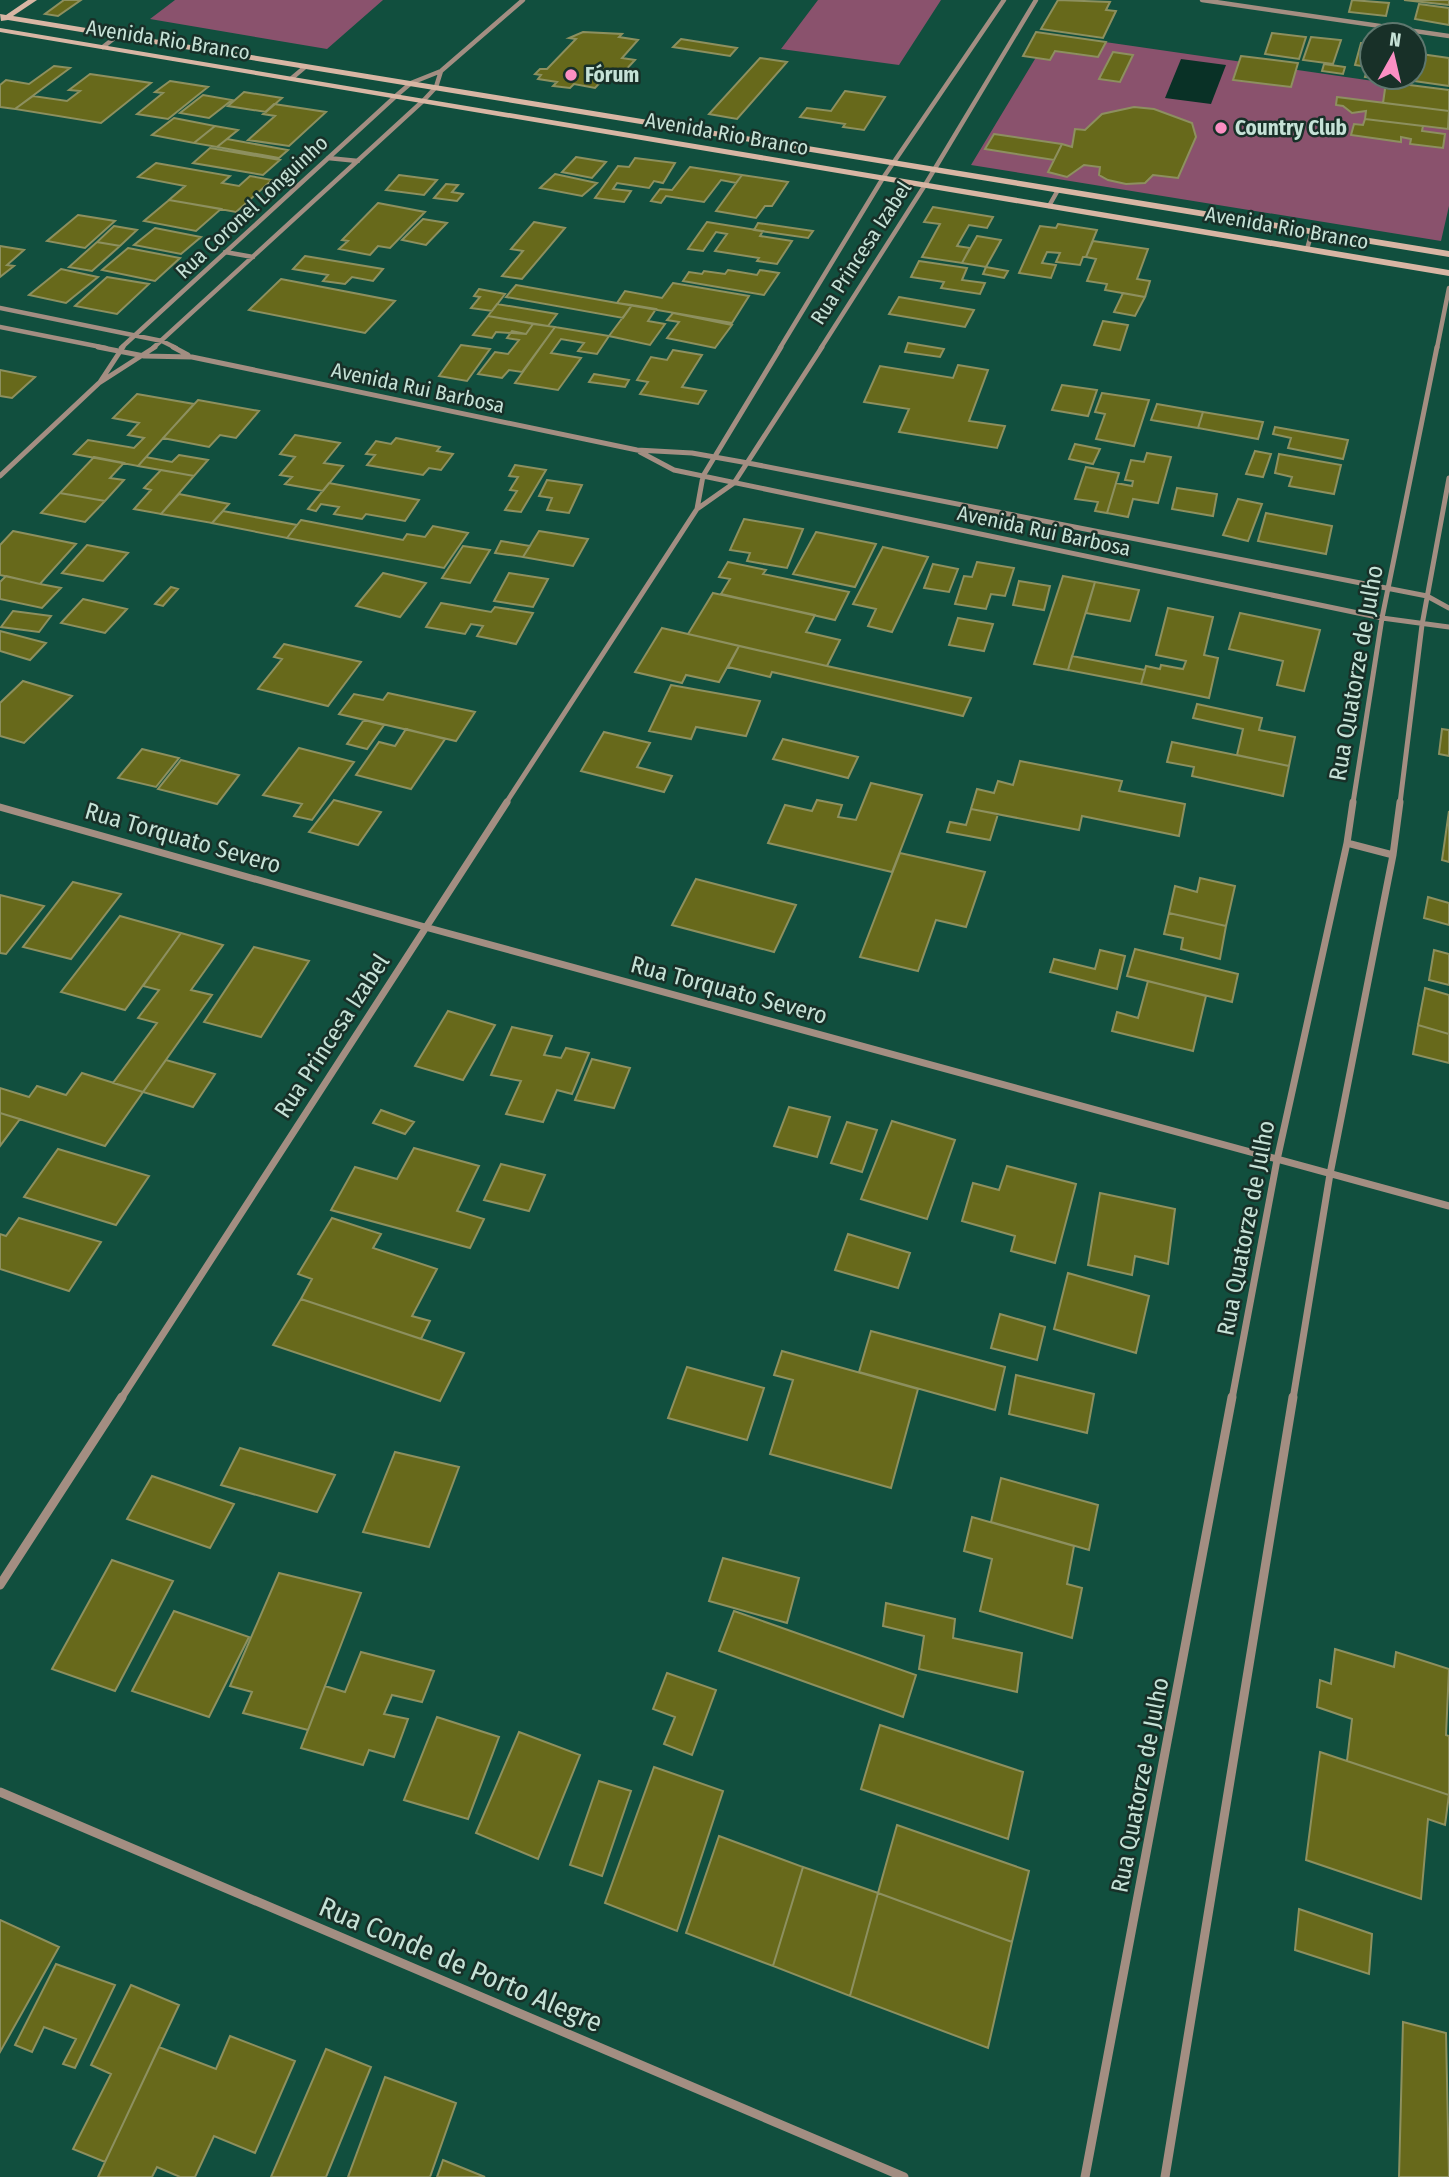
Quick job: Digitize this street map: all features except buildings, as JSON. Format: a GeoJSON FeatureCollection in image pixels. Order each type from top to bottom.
{"type":"FeatureCollection","features":[{"type":"Feature","properties":{"kind":"street"},"geometry":{"type":"LineString","coordinates":[[2,18],[33,0]]}},
{"type":"Feature","properties":{"kind":"street","name":"Rua Coronel Longuinho"},"geometry":{"type":"LineString","coordinates":[[99,383],[118,351],[397,95],[411,83],[441,71],[523,0]]}},
{"type":"Feature","properties":{"kind":"street","name":"Rua Princesa Izabel"},"geometry":{"type":"LineString","coordinates":[[697,509],[703,476],[883,178],[1004,0]]}},
{"type":"Feature","properties":{"kind":"street","name":"Rua Princesa Izabel"},"geometry":{"type":"LineString","coordinates":[[0,1585],[697,509],[734,483],[748,463],[925,185],[1036,0]]}},
{"type":"Feature","properties":{"kind":"street"},"geometry":{"type":"LineString","coordinates":[[1202,0],[1449,36]]}},
{"type":"Feature","properties":{"kind":"street","name":"Avenida Rio Branco"},"geometry":{"type":"LineString","coordinates":[[2,18],[436,86],[1449,254]]}},
{"type":"Feature","properties":{"kind":"street","name":"Avenida Rio Branco"},"geometry":{"type":"LineString","coordinates":[[0,30],[1449,273]]}},
{"type":"Feature","properties":{"kind":"street"},"geometry":{"type":"LineString","coordinates":[[103,47],[117,36]]}},
{"type":"Feature","properties":{"kind":"street"},"geometry":{"type":"LineString","coordinates":[[292,78],[305,67]]}},
{"type":"Feature","properties":{"kind":"street","name":"Rua Coronel Longuinho"},"geometry":{"type":"LineString","coordinates":[[0,476],[99,383],[144,356],[162,341],[358,161],[424,100],[436,86],[441,71]]}},
{"type":"Feature","properties":{"kind":"street"},"geometry":{"type":"LineString","coordinates":[[328,158],[358,161]]}},
{"type":"Feature","properties":{"kind":"street"},"geometry":{"type":"LineString","coordinates":[[1049,206],[1058,190]]}},
{"type":"Feature","properties":{"kind":"street"},"geometry":{"type":"LineString","coordinates":[[1307,249],[1312,232]]}},
{"type":"Feature","properties":{"kind":"street"},"geometry":{"type":"LineString","coordinates":[[225,253],[253,257]]}},
{"type":"Feature","properties":{"kind":"street","name":"Rua Quatorze de Julho"},"geometry":{"type":"LineString","coordinates":[[1085,2177],[1277,1160],[1347,844],[1382,618],[1449,288]]}},
{"type":"Feature","properties":{"kind":"street","name":"Avenida Rui Barbosa"},"geometry":{"type":"LineString","coordinates":[[0,308],[162,341],[192,357]]}},
{"type":"Feature","properties":{"kind":"street","name":"Avenida Rui Barbosa"},"geometry":{"type":"LineString","coordinates":[[0,327],[144,356],[192,357],[637,450],[715,457],[748,463],[1427,596],[1449,608]]}},
{"type":"Feature","properties":{"kind":"street","name":"Avenida Rui Barbosa"},"geometry":{"type":"LineString","coordinates":[[637,450],[674,470],[1382,618],[1449,627]]}},
{"type":"Feature","properties":{"kind":"street"},"geometry":{"type":"LineString","coordinates":[[1165,2177],[1330,1174],[1393,855],[1422,625],[1449,478]]}},
{"type":"Feature","properties":{"kind":"street","name":"Rua Torquato Severo"},"geometry":{"type":"LineString","coordinates":[[0,807],[425,927],[1449,1206]]}},
{"type":"Feature","properties":{"kind":"street"},"geometry":{"type":"LineString","coordinates":[[1347,844],[1393,855]]}},
{"type":"Feature","properties":{"kind":"street","name":"Rua Conde de Porto Alegre"},"geometry":{"type":"LineString","coordinates":[[0,1792],[904,2177]]}},
{"type":"Feature","properties":{"kind":"shaded area"},"geometry":{"type":"Polygon","coordinates":[[[175,0],[383,0],[327,49],[150,19],[175,0]]]}},
{"type":"Feature","properties":{"kind":"shaded area"},"geometry":{"type":"Polygon","coordinates":[[[818,0],[941,0],[899,65],[781,49],[818,0]]]}},
{"type":"Feature","properties":{"kind":"shaded area","name":"Country Club"},"geometry":{"type":"Polygon","coordinates":[[[1050,34],[1358,79],[1358,91],[1428,89],[1449,92],[1449,206],[1441,241],[971,165],[1050,34]]]}},
{"type":"Feature","properties":{"kind":"shaded area"},"geometry":{"type":"Polygon","coordinates":[[[1181,59],[1226,65],[1211,104],[1165,98],[1181,59]]]}},
{"type":"Feature","properties":{"kind":"place","name":"Fórum"},"geometry":{"type":"Point","coordinates":[571,75]}},
{"type":"Feature","properties":{"kind":"place","name":"Country Club"},"geometry":{"type":"Point","coordinates":[1221,128]}}]}
